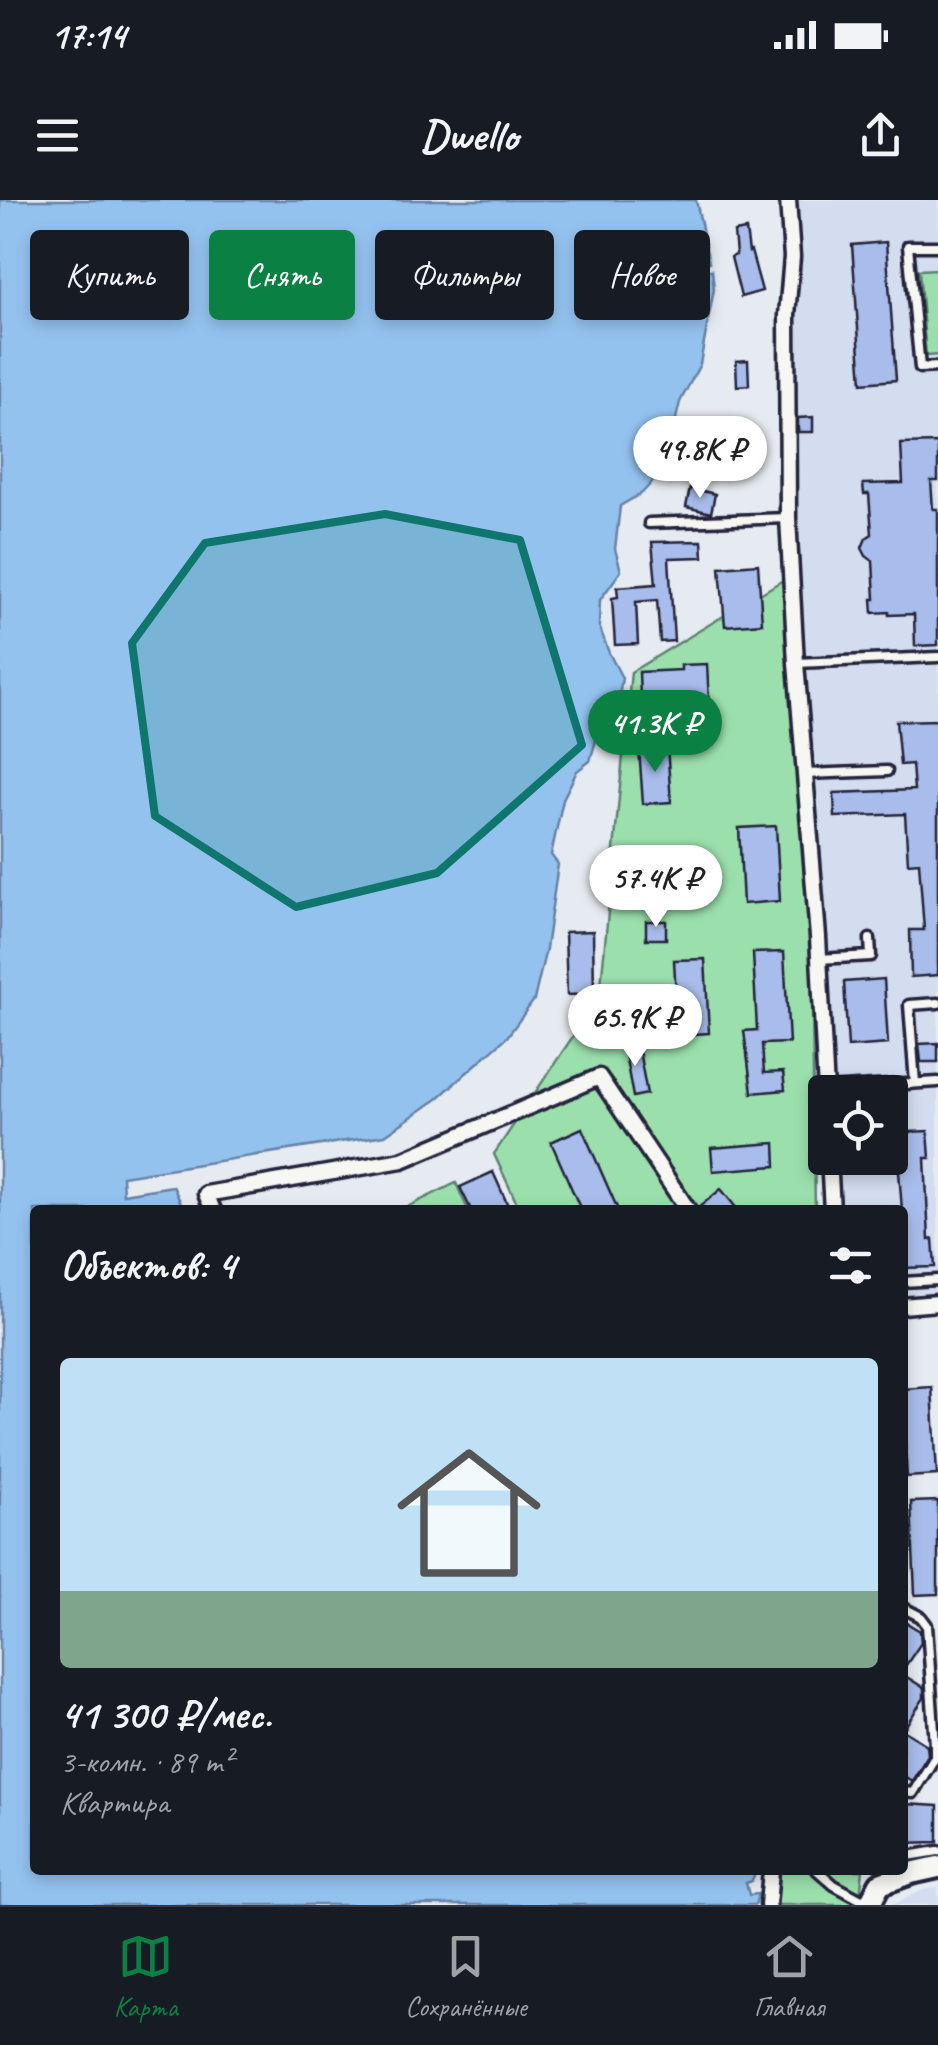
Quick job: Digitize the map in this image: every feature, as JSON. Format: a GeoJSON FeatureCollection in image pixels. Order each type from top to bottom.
{"type":"FeatureCollection","features":[{"type":"Feature","properties":{"kind":"main road"},"geometry":{"type":"LineString","coordinates":[[908,1867],[938,1867]]}},
{"type":"Feature","properties":{"kind":"main road"},"geometry":{"type":"LineString","coordinates":[[869,1904],[879,1886]]}},
{"type":"Feature","properties":{"kind":"street"},"geometry":{"type":"LineString","coordinates":[[788,200],[792,256],[787,315],[788,518],[825,1075]]}},
{"type":"Feature","properties":{"kind":"street"},"geometry":{"type":"LineString","coordinates":[[211,1205],[206,1194],[402,1160],[598,1077],[685,1205]]}},
{"type":"Feature","properties":{"kind":"street"},"geometry":{"type":"LineString","coordinates":[[831,1175],[832,1205]]}},
{"type":"Feature","properties":{"kind":"street"},"geometry":{"type":"LineString","coordinates":[[908,1306],[938,1303]]}},
{"type":"Feature","properties":{"kind":"street"},"geometry":{"type":"LineString","coordinates":[[768,1905],[770,1875]]}},
{"type":"Feature","properties":{"kind":"lane"},"geometry":{"type":"LineString","coordinates":[[938,246],[908,246],[920,368],[938,367]]}},
{"type":"Feature","properties":{"kind":"lane"},"geometry":{"type":"LineString","coordinates":[[648,522],[788,518]]}},
{"type":"Feature","properties":{"kind":"lane"},"geometry":{"type":"LineString","coordinates":[[796,663],[938,657]]}},
{"type":"Feature","properties":{"kind":"lane"},"geometry":{"type":"LineString","coordinates":[[804,774],[887,771]]}},
{"type":"Feature","properties":{"kind":"lane"},"geometry":{"type":"LineString","coordinates":[[819,959],[871,956],[870,938]]}},
{"type":"Feature","properties":{"kind":"lane"},"geometry":{"type":"LineString","coordinates":[[915,1083],[909,1005],[938,1003]]}},
{"type":"Feature","properties":{"kind":"lane"},"geometry":{"type":"LineString","coordinates":[[908,1084],[938,1082]]}},
{"type":"Feature","properties":{"kind":"lane"},"geometry":{"type":"LineString","coordinates":[[908,1282],[938,1280]]}},
{"type":"Feature","properties":{"kind":"lane"},"geometry":{"type":"LineString","coordinates":[[908,1610],[927,1625],[935,1746],[935,1757],[913,1793],[908,1793]]}},
{"type":"Feature","properties":{"kind":"lane"},"geometry":{"type":"LineString","coordinates":[[908,1865],[938,1851]]}},
{"type":"Feature","properties":{"kind":"lane"},"geometry":{"type":"LineString","coordinates":[[823,1875],[869,1904]]}},
{"type":"Feature","properties":{"kind":"highlighted area"},"geometry":{"type":"Polygon","coordinates":[[[385,514],[520,540],[582,745],[437,873],[296,907],[155,816],[132,643],[205,543],[385,514]]]}},
{"type":"Feature","properties":{"kind":"shaded area"},"geometry":{"type":"Polygon","coordinates":[[[789,200],[938,200],[938,1297],[908,1298],[908,1205],[831,1205],[829,1175],[908,1175],[908,1075],[823,1075],[796,663],[789,200]]]}},
{"type":"Feature","properties":{"kind":"shaded area"},"geometry":{"type":"Polygon","coordinates":[[[938,1888],[938,1905],[892,1905],[923,1890],[938,1888]]]}},
{"type":"Feature","properties":{"kind":"green space"},"geometry":{"type":"Polygon","coordinates":[[[938,269],[938,355],[926,356],[919,270],[938,269]]]}},
{"type":"Feature","properties":{"kind":"green space"},"geometry":{"type":"Polygon","coordinates":[[[783,580],[811,940],[813,1075],[808,1075],[808,1175],[814,1175],[815,1205],[518,1205],[494,1154],[600,996],[631,672],[783,580]]]}},
{"type":"Feature","properties":{"kind":"green space"},"geometry":{"type":"Polygon","coordinates":[[[456,1183],[466,1205],[411,1205],[456,1183]]]}},
{"type":"Feature","properties":{"kind":"green space"},"geometry":{"type":"Polygon","coordinates":[[[771,1875],[862,1875],[859,1905],[773,1905],[771,1875]]]}},
{"type":"Feature","properties":{"kind":"water"},"geometry":{"type":"Polygon","coordinates":[[[0,200],[696,200],[702,230],[574,230],[574,320],[708,320],[700,364],[680,402],[675,423],[661,439],[657,477],[642,493],[620,506],[615,549],[621,571],[600,600],[599,626],[622,678],[620,691],[606,706],[590,761],[577,771],[563,799],[551,855],[558,864],[546,949],[534,1000],[507,1037],[437,1099],[385,1135],[122,1176],[123,1194],[173,1186],[182,1205],[30,1205],[30,1875],[755,1875],[746,1883],[749,1895],[758,1894],[755,1905],[0,1905],[0,200]]]}},
{"type":"Feature","properties":{"kind":"water"},"geometry":{"type":"Polygon","coordinates":[[[710,270],[714,289],[710,310],[710,270]]]}},
{"type":"Feature","properties":{"kind":"building"},"geometry":{"type":"Polygon","coordinates":[[[746,230],[762,291],[741,297],[731,257],[736,255],[734,232],[746,230]]]}},
{"type":"Feature","properties":{"kind":"building"},"geometry":{"type":"Polygon","coordinates":[[[886,242],[896,380],[862,383],[852,245],[886,242]]]}},
{"type":"Feature","properties":{"kind":"building"},"geometry":{"type":"Polygon","coordinates":[[[748,360],[749,385],[737,386],[736,361],[748,360]]]}},
{"type":"Feature","properties":{"kind":"building"},"geometry":{"type":"Polygon","coordinates":[[[813,417],[813,432],[798,432],[798,418],[813,417]]]}},
{"type":"Feature","properties":{"kind":"building"},"geometry":{"type":"Polygon","coordinates":[[[938,443],[938,481],[931,481],[933,509],[938,509],[938,645],[915,646],[914,614],[873,613],[873,561],[862,548],[872,534],[869,494],[864,494],[863,484],[903,483],[901,444],[938,443]]]}},
{"type":"Feature","properties":{"kind":"building"},"geometry":{"type":"Polygon","coordinates":[[[690,488],[715,494],[711,513],[686,507],[690,488]]]}},
{"type":"Feature","properties":{"kind":"building"},"geometry":{"type":"Polygon","coordinates":[[[702,541],[703,557],[669,558],[674,641],[660,642],[657,600],[636,602],[638,644],[615,645],[612,598],[618,597],[617,587],[656,584],[652,542],[702,541]]]}},
{"type":"Feature","properties":{"kind":"building"},"geometry":{"type":"Polygon","coordinates":[[[758,564],[762,623],[725,626],[720,567],[758,564]]]}},
{"type":"Feature","properties":{"kind":"building"},"geometry":{"type":"Polygon","coordinates":[[[707,664],[711,739],[684,740],[683,720],[641,722],[639,672],[707,664]]]}},
{"type":"Feature","properties":{"kind":"building"},"geometry":{"type":"Polygon","coordinates":[[[938,720],[938,975],[911,977],[910,930],[924,930],[919,862],[908,863],[905,814],[835,817],[834,793],[914,790],[912,764],[900,765],[896,721],[938,720]]]}},
{"type":"Feature","properties":{"kind":"building"},"geometry":{"type":"Polygon","coordinates":[[[667,746],[671,802],[643,804],[639,748],[667,746]]]}},
{"type":"Feature","properties":{"kind":"building"},"geometry":{"type":"Polygon","coordinates":[[[776,826],[780,901],[743,904],[739,828],[776,826]]]}},
{"type":"Feature","properties":{"kind":"building"},"geometry":{"type":"Polygon","coordinates":[[[646,921],[666,921],[666,939],[646,939],[646,921]]]}},
{"type":"Feature","properties":{"kind":"building"},"geometry":{"type":"Polygon","coordinates":[[[593,931],[594,994],[567,995],[565,932],[593,931]]]}},
{"type":"Feature","properties":{"kind":"building"},"geometry":{"type":"Polygon","coordinates":[[[784,952],[789,1043],[762,1044],[764,1073],[783,1072],[785,1090],[752,1093],[744,1031],[757,1030],[753,953],[784,952]]]}},
{"type":"Feature","properties":{"kind":"building"},"geometry":{"type":"Polygon","coordinates":[[[705,959],[709,1033],[678,1035],[674,960],[705,959]]]}},
{"type":"Feature","properties":{"kind":"building"},"geometry":{"type":"Polygon","coordinates":[[[884,979],[888,1044],[848,1047],[844,982],[884,979]]]}},
{"type":"Feature","properties":{"kind":"building"},"geometry":{"type":"Polygon","coordinates":[[[637,1040],[647,1094],[633,1097],[623,1043],[637,1040]]]}},
{"type":"Feature","properties":{"kind":"building"},"geometry":{"type":"Polygon","coordinates":[[[938,1043],[938,1062],[921,1062],[919,1044],[938,1043]]]}},
{"type":"Feature","properties":{"kind":"building"},"geometry":{"type":"Polygon","coordinates":[[[582,1128],[616,1205],[579,1205],[551,1142],[582,1128]]]}},
{"type":"Feature","properties":{"kind":"building"},"geometry":{"type":"Polygon","coordinates":[[[928,1131],[930,1158],[925,1158],[929,1240],[933,1239],[935,1267],[908,1268],[908,1205],[902,1205],[899,1175],[908,1175],[908,1132],[928,1131]]]}},
{"type":"Feature","properties":{"kind":"building"},"geometry":{"type":"Polygon","coordinates":[[[775,1143],[776,1166],[713,1171],[711,1148],[775,1143]]]}},
{"type":"Feature","properties":{"kind":"building"},"geometry":{"type":"Polygon","coordinates":[[[493,1172],[508,1205],[469,1205],[460,1187],[493,1172]]]}},
{"type":"Feature","properties":{"kind":"building"},"geometry":{"type":"Polygon","coordinates":[[[721,1189],[734,1205],[702,1205],[721,1189]]]}},
{"type":"Feature","properties":{"kind":"building"},"geometry":{"type":"Polygon","coordinates":[[[932,1387],[937,1475],[908,1477],[908,1389],[932,1387]]]}},
{"type":"Feature","properties":{"kind":"building"},"geometry":{"type":"Polygon","coordinates":[[[938,1501],[938,1594],[915,1595],[911,1502],[938,1501]]]}},
{"type":"Feature","properties":{"kind":"building"},"geometry":{"type":"Polygon","coordinates":[[[908,1624],[920,1631],[921,1643],[908,1662],[908,1624]]]}},
{"type":"Feature","properties":{"kind":"building"},"geometry":{"type":"Polygon","coordinates":[[[908,1678],[924,1688],[924,1698],[908,1722],[908,1678]]]}},
{"type":"Feature","properties":{"kind":"building"},"geometry":{"type":"Polygon","coordinates":[[[908,1733],[927,1745],[928,1755],[912,1781],[908,1779],[908,1733]]]}},
{"type":"Feature","properties":{"kind":"building"},"geometry":{"type":"Polygon","coordinates":[[[908,1804],[938,1806],[938,1842],[908,1843],[908,1804]]]}}]}
